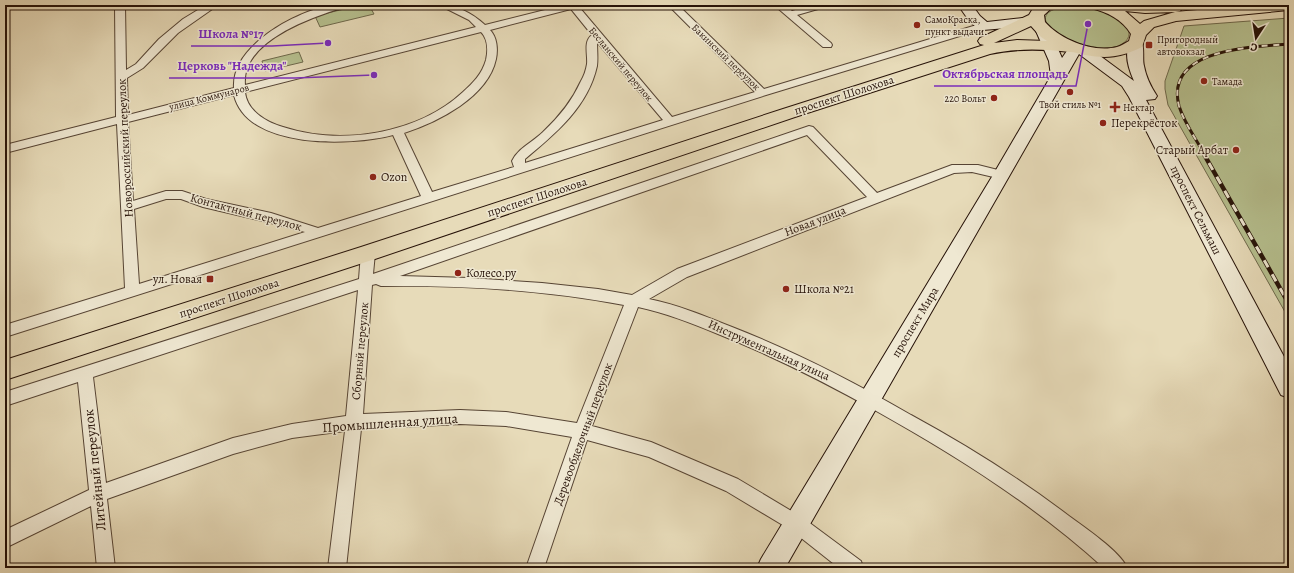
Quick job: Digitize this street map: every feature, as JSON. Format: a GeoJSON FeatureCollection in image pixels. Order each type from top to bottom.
{"type":"FeatureCollection","features":[{"type":"Feature","properties":{"kind":"main road"},"geometry":{"type":"LineString","coordinates":[[965,5],[984,31]]}},
{"type":"Feature","properties":{"kind":"main road"},"geometry":{"type":"LineString","coordinates":[[1048,5],[1037,12],[1039,29],[1056,61],[1058,76]]}},
{"type":"Feature","properties":{"kind":"main road"},"geometry":{"type":"LineString","coordinates":[[1096,5],[1124,17],[1135,27],[1137,39]]}},
{"type":"Feature","properties":{"kind":"main road"},"geometry":{"type":"LineString","coordinates":[[1104,5],[1155,9],[1210,5]]}},
{"type":"Feature","properties":{"kind":"main road"},"geometry":{"type":"LineString","coordinates":[[1137,39],[1150,24],[1174,17],[1289,6]]}},
{"type":"Feature","properties":{"kind":"main road","name":"проспект Шолохова"},"geometry":{"type":"LineString","coordinates":[[5,370],[368,253],[789,113],[992,48],[1016,44],[1039,29]]}},
{"type":"Feature","properties":{"kind":"main road","name":"проспект Шолохова"},"geometry":{"type":"LineString","coordinates":[[5,358],[774,108],[984,31],[1039,29],[1077,48],[1114,52],[1126,50],[1137,39]]}},
{"type":"Feature","properties":{"kind":"main road","name":"проспект Сельмаш"},"geometry":{"type":"LineString","coordinates":[[1137,39],[1135,64],[1140,80],[1289,365]]}},
{"type":"Feature","properties":{"kind":"main road","name":"проспект Сельмаш"},"geometry":{"type":"LineString","coordinates":[[1077,48],[1126,83],[1137,97],[1289,388]]}},
{"type":"Feature","properties":{"kind":"main road","name":"проспект Мира"},"geometry":{"type":"LineString","coordinates":[[770,568],[1002,175],[1058,76],[1077,48]]}},
{"type":"Feature","properties":{"kind":"street","name":"Новороссийский переулок"},"geometry":{"type":"LineString","coordinates":[[120,5],[122,119],[132,291]]}},
{"type":"Feature","properties":{"kind":"street"},"geometry":{"type":"LineString","coordinates":[[121,76],[135,71],[161,42],[198,14],[213,5]]}},
{"type":"Feature","properties":{"kind":"street"},"geometry":{"type":"LineString","coordinates":[[342,5],[301,19],[279,30],[258,46],[246,60],[238,77],[238,89],[242,103],[251,114],[268,126],[289,134],[310,138],[343,139],[370,137],[397,131],[438,116],[459,103],[475,89],[485,77],[491,64],[492,52],[489,37],[475,20],[460,11],[444,5]]}},
{"type":"Feature","properties":{"kind":"street","name":"улица Коммунаров"},"geometry":{"type":"LineString","coordinates":[[5,149],[574,5]]}},
{"type":"Feature","properties":{"kind":"street","name":"Бесланский переулок"},"geometry":{"type":"LineString","coordinates":[[574,5],[597,36],[670,122]]}},
{"type":"Feature","properties":{"kind":"street","name":"Бакинский переулок"},"geometry":{"type":"LineString","coordinates":[[673,5],[762,93]]}},
{"type":"Feature","properties":{"kind":"street"},"geometry":{"type":"LineString","coordinates":[[778,5],[826,45]]}},
{"type":"Feature","properties":{"kind":"street"},"geometry":{"type":"LineString","coordinates":[[790,14],[822,5]]}},
{"type":"Feature","properties":{"kind":"street"},"geometry":{"type":"LineString","coordinates":[[5,331],[762,93],[984,31]]}},
{"type":"Feature","properties":{"kind":"street"},"geometry":{"type":"LineString","coordinates":[[520,169],[518,161],[520,157],[562,120],[582,92],[589,76],[592,64],[593,39],[597,36]]}},
{"type":"Feature","properties":{"kind":"street"},"geometry":{"type":"LineString","coordinates":[[5,399],[366,282],[809,130],[875,198]]}},
{"type":"Feature","properties":{"kind":"street"},"geometry":{"type":"LineString","coordinates":[[397,131],[428,197]]}},
{"type":"Feature","properties":{"kind":"street","name":"Новая улица"},"geometry":{"type":"LineString","coordinates":[[633,301],[682,273],[952,169],[966,167],[982,168],[1002,175]]}},
{"type":"Feature","properties":{"kind":"street","name":"Контактный переулок"},"geometry":{"type":"LineString","coordinates":[[127,207],[166,196],[182,195],[203,203],[272,218],[317,232]]}},
{"type":"Feature","properties":{"kind":"street","name":"Сборный переулок"},"geometry":{"type":"LineString","coordinates":[[336,568],[354,422],[368,253]]}},
{"type":"Feature","properties":{"kind":"street","name":"Инструментальная улица"},"geometry":{"type":"LineString","coordinates":[[366,282],[423,280],[546,288],[633,301],[673,310],[738,334],[870,398],[991,471],[1095,546],[1118,568]]}},
{"type":"Feature","properties":{"kind":"street","name":"Деревообделочный переулок"},"geometry":{"type":"LineString","coordinates":[[535,568],[582,431],[633,301]]}},
{"type":"Feature","properties":{"kind":"street","name":"Литейный переулок"},"geometry":{"type":"LineString","coordinates":[[85,372],[106,568]]}},
{"type":"Feature","properties":{"kind":"street","name":"Промышленная улица"},"geometry":{"type":"LineString","coordinates":[[5,539],[98,494],[233,446],[292,431],[354,422],[460,417],[506,420],[582,431],[650,450],[732,485],[797,524],[854,568]]}},
{"type":"Feature","properties":{"kind":"green space"},"geometry":{"type":"Polygon","coordinates":[[[361,5],[369,5],[374,14],[320,27],[315,16],[361,5]]]}},
{"type":"Feature","properties":{"kind":"green space"},"geometry":{"type":"Polygon","coordinates":[[[1068,6],[1092,8],[1115,17],[1128,29],[1128,38],[1118,46],[1102,48],[1083,45],[1065,38],[1052,29],[1045,20],[1050,12],[1068,6]]]}},
{"type":"Feature","properties":{"kind":"green space"},"geometry":{"type":"Polygon","coordinates":[[[1289,18],[1289,319],[1168,105],[1165,81],[1184,26],[1289,18]]]}},
{"type":"Feature","properties":{"kind":"green space"},"geometry":{"type":"Polygon","coordinates":[[[299,52],[303,62],[265,71],[262,61],[299,52]]]}},
{"type":"Feature","properties":{"kind":"railway"},"geometry":{"type":"LineString","coordinates":[[1202,150],[1186,123],[1179,106],[1178,87],[1185,72],[1198,62],[1215,54],[1255,47],[1289,44]]}},
{"type":"Feature","properties":{"kind":"railway"},"geometry":{"type":"LineString","coordinates":[[1201,149],[1289,304]]}},
{"type":"Feature","properties":{"kind":"place","name":"Октябрьская площадь"},"geometry":{"type":"Point","coordinates":[1088,24]}},
{"type":"Feature","properties":{"kind":"place","name":"СамоКраска, пункт выдачи."},"geometry":{"type":"Point","coordinates":[917,25]}},
{"type":"Feature","properties":{"kind":"place","name":"Школа №17"},"geometry":{"type":"Point","coordinates":[328,43]}},
{"type":"Feature","properties":{"kind":"place","name":"Пригородный автовокзал"},"geometry":{"type":"Point","coordinates":[1149,45]}},
{"type":"Feature","properties":{"kind":"place","name":"Церковь \"Надежда\""},"geometry":{"type":"Point","coordinates":[374,75]}},
{"type":"Feature","properties":{"kind":"place","name":"Тамада"},"geometry":{"type":"Point","coordinates":[1204,81]}},
{"type":"Feature","properties":{"kind":"place","name":"Твой стиль №1"},"geometry":{"type":"Point","coordinates":[1070,92]}},
{"type":"Feature","properties":{"kind":"place","name":"220 Вольт"},"geometry":{"type":"Point","coordinates":[994,98]}},
{"type":"Feature","properties":{"kind":"place","name":"Нектар"},"geometry":{"type":"Point","coordinates":[1115,107]}},
{"type":"Feature","properties":{"kind":"place","name":"Перекрёсток"},"geometry":{"type":"Point","coordinates":[1103,123]}},
{"type":"Feature","properties":{"kind":"place","name":"Старый Арбат"},"geometry":{"type":"Point","coordinates":[1236,150]}},
{"type":"Feature","properties":{"kind":"place","name":"Ozon"},"geometry":{"type":"Point","coordinates":[373,177]}},
{"type":"Feature","properties":{"kind":"place","name":"Колесо.ру"},"geometry":{"type":"Point","coordinates":[458,273]}},
{"type":"Feature","properties":{"kind":"place","name":"ул. Новая"},"geometry":{"type":"Point","coordinates":[210,279]}},
{"type":"Feature","properties":{"kind":"place","name":"Школа №21"},"geometry":{"type":"Point","coordinates":[786,289]}}]}
